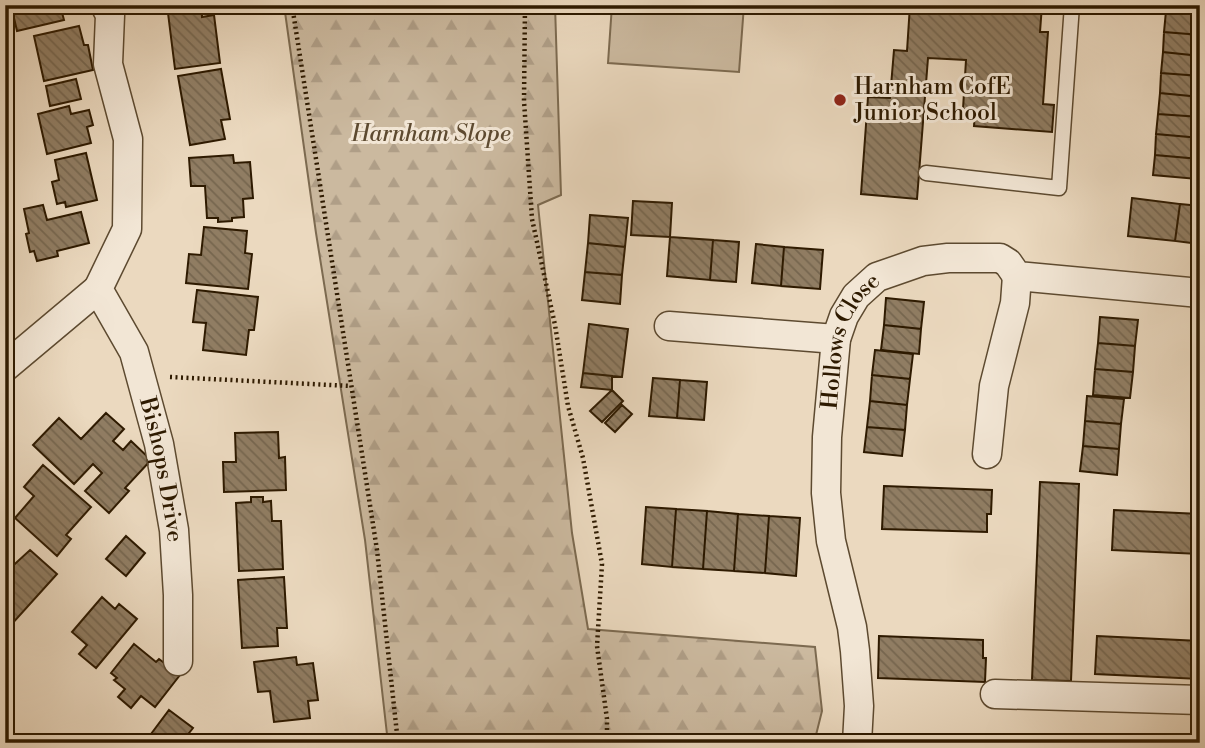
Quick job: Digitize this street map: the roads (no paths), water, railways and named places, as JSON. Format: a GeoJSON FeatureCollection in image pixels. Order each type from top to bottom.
{"type":"FeatureCollection","features":[{"type":"Feature","properties":{"kind":"street"},"geometry":{"type":"LineString","coordinates":[[5,367],[98,289],[127,229],[128,139],[108,64],[110,15],[106,5]]}},
{"type":"Feature","properties":{"kind":"street","name":"Hollows Close"},"geometry":{"type":"LineString","coordinates":[[857,743],[858,677],[852,627],[827,517],[827,438],[836,338],[849,307],[865,286],[877,277],[905,265],[948,258],[1000,258],[1008,263],[1017,276],[1200,293]]}},
{"type":"Feature","properties":{"kind":"street"},"geometry":{"type":"LineString","coordinates":[[987,454],[994,386],[1015,303],[1017,276]]}},
{"type":"Feature","properties":{"kind":"street","name":"Bishops Drive"},"geometry":{"type":"LineString","coordinates":[[98,289],[134,352],[159,444],[174,530],[178,661]]}},
{"type":"Feature","properties":{"kind":"street"},"geometry":{"type":"LineString","coordinates":[[669,326],[836,338]]}},
{"type":"Feature","properties":{"kind":"street"},"geometry":{"type":"LineString","coordinates":[[995,694],[1200,700]]}},
{"type":"Feature","properties":{"kind":"lane"},"geometry":{"type":"LineString","coordinates":[[926,173],[1059,188],[1072,5]]}},
{"type":"Feature","properties":{"kind":"place","name":"Harnham CofE Junior School"},"geometry":{"type":"Point","coordinates":[840,100]}},
{"type":"Feature","properties":{"kind":"park label","name":"Harnham Slope"},"geometry":{"type":"Point","coordinates":[431,134]}}]}
